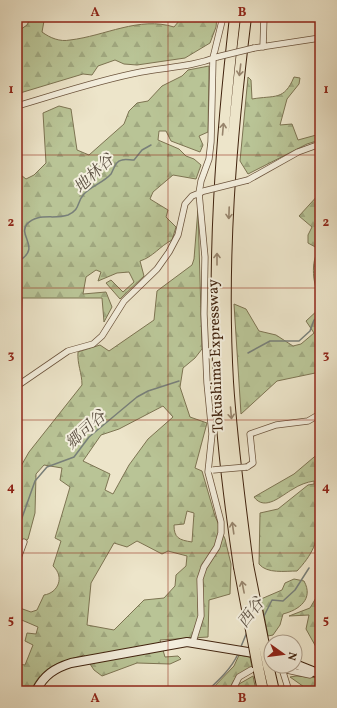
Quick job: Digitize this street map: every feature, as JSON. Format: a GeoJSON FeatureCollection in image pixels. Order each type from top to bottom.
{"type":"FeatureCollection","features":[{"type":"Feature","properties":{"kind":"highway","name":"Tokushima Expressway"},"geometry":{"type":"LineString","coordinates":[[235,17],[220,170],[217,252],[218,360],[221,425],[227,486],[262,665],[263,691]]}},
{"type":"Feature","properties":{"kind":"highway","name":"Tokushima Expressway"},"geometry":{"type":"LineString","coordinates":[[243,566],[228,381],[227,256],[230,168],[246,17]]}},
{"type":"Feature","properties":{"kind":"highway","name":"Tokushima Expressway"},"geometry":{"type":"LineString","coordinates":[[262,665],[274,691]]}},
{"type":"Feature","properties":{"kind":"street"},"geometry":{"type":"LineString","coordinates":[[196,642],[201,616],[200,579],[204,566],[217,546],[221,533],[221,522],[211,471],[212,434],[207,383],[204,314],[206,257],[202,192],[212,142],[215,58],[223,17]]}},
{"type":"Feature","properties":{"kind":"street"},"geometry":{"type":"LineString","coordinates":[[263,47],[264,17]]}},
{"type":"Feature","properties":{"kind":"street"},"geometry":{"type":"LineString","coordinates":[[17,106],[89,84],[142,72],[178,68],[254,48],[320,38]]}},
{"type":"Feature","properties":{"kind":"street"},"geometry":{"type":"LineString","coordinates":[[17,386],[68,352],[93,344],[102,336],[124,301],[157,269],[170,252],[178,235],[186,204],[192,196],[248,180],[298,152],[320,144]]}},
{"type":"Feature","properties":{"kind":"street"},"geometry":{"type":"LineString","coordinates":[[211,471],[247,467],[253,463],[250,434],[276,425],[308,421],[320,414]]}},
{"type":"Feature","properties":{"kind":"street"},"geometry":{"type":"LineString","coordinates":[[17,561],[24,542]]}},
{"type":"Feature","properties":{"kind":"street"},"geometry":{"type":"LineString","coordinates":[[36,691],[49,673],[58,667],[72,662],[175,643],[196,642],[260,654],[262,665],[239,677],[232,691]]}},
{"type":"Feature","properties":{"kind":"street"},"geometry":{"type":"LineString","coordinates":[[303,667],[316,673]]}},
{"type":"Feature","properties":{"kind":"street"},"geometry":{"type":"LineString","coordinates":[[289,691],[282,669],[310,675],[316,673]]}},
{"type":"Feature","properties":{"kind":"green space"},"geometry":{"type":"Polygon","coordinates":[[[27,17],[48,17],[44,21],[42,32],[55,39],[66,40],[83,38],[135,25],[161,24],[174,27],[179,21],[180,17],[217,17],[216,27],[210,43],[185,58],[137,65],[124,64],[115,60],[98,66],[92,75],[83,74],[20,93],[21,79],[17,63],[17,32],[27,25],[30,19],[27,17]]]}},
{"type":"Feature","properties":{"kind":"green space"},"geometry":{"type":"Polygon","coordinates":[[[209,66],[208,132],[199,136],[203,145],[200,152],[171,141],[166,131],[159,131],[158,140],[179,149],[186,156],[194,159],[201,165],[196,179],[173,175],[153,192],[150,199],[168,210],[166,217],[176,227],[172,240],[149,257],[140,261],[144,276],[120,299],[106,283],[111,280],[123,292],[134,282],[129,272],[117,273],[98,281],[101,272],[96,270],[86,277],[83,294],[106,292],[112,307],[104,322],[102,298],[22,298],[21,323],[17,331],[17,172],[26,179],[34,175],[46,163],[43,113],[59,106],[71,109],[77,150],[89,155],[124,124],[129,111],[137,103],[148,101],[162,86],[182,76],[188,70],[209,66]]]}},
{"type":"Feature","properties":{"kind":"green space"},"geometry":{"type":"Polygon","coordinates":[[[248,77],[251,80],[252,99],[278,96],[286,90],[294,77],[300,78],[299,84],[287,99],[280,125],[292,124],[298,140],[320,134],[320,140],[307,144],[248,174],[240,161],[248,77]]]}},
{"type":"Feature","properties":{"kind":"green space"},"geometry":{"type":"Polygon","coordinates":[[[320,193],[320,299],[314,280],[314,261],[319,249],[308,243],[308,235],[312,227],[299,216],[320,193]]]}},
{"type":"Feature","properties":{"kind":"green space"},"geometry":{"type":"Polygon","coordinates":[[[198,209],[202,349],[195,358],[183,368],[180,387],[190,417],[207,423],[195,468],[202,471],[215,516],[225,539],[231,564],[230,594],[209,600],[208,637],[160,640],[165,657],[178,656],[181,659],[170,664],[137,663],[102,676],[94,670],[84,655],[59,663],[46,670],[35,682],[31,691],[17,691],[17,664],[25,665],[33,645],[25,641],[27,633],[36,634],[38,627],[17,618],[17,607],[31,612],[37,610],[44,595],[53,591],[58,584],[59,575],[53,566],[61,541],[55,538],[70,487],[60,480],[62,468],[44,465],[36,474],[35,513],[28,539],[17,548],[17,473],[29,452],[82,385],[78,352],[100,345],[109,351],[154,320],[157,291],[192,265],[194,259],[198,209]],[[163,406],[119,429],[101,435],[83,461],[110,474],[105,490],[113,494],[129,465],[148,439],[173,417],[163,406]],[[187,511],[184,524],[174,525],[176,536],[192,542],[194,513],[187,511]],[[137,541],[127,547],[114,543],[91,583],[87,625],[114,630],[144,600],[164,598],[175,586],[176,575],[186,566],[187,556],[168,551],[162,554],[137,541]]]}},
{"type":"Feature","properties":{"kind":"green space"},"geometry":{"type":"Polygon","coordinates":[[[234,304],[246,309],[259,331],[276,335],[293,346],[301,344],[314,333],[306,321],[320,308],[320,372],[277,381],[241,414],[234,304]]]}},
{"type":"Feature","properties":{"kind":"green space"},"geometry":{"type":"Polygon","coordinates":[[[320,452],[320,518],[317,520],[318,528],[316,541],[310,554],[297,571],[271,571],[262,567],[259,564],[260,513],[278,509],[308,485],[314,484],[314,481],[298,486],[274,501],[268,503],[258,501],[254,497],[294,474],[320,452]]]}},
{"type":"Feature","properties":{"kind":"green space"},"geometry":{"type":"Polygon","coordinates":[[[294,579],[304,581],[307,587],[306,598],[299,607],[283,614],[280,625],[274,634],[268,634],[261,599],[282,590],[285,583],[294,579]]]}},
{"type":"Feature","properties":{"kind":"green space"},"geometry":{"type":"Polygon","coordinates":[[[320,595],[320,651],[316,647],[306,629],[309,615],[289,616],[310,608],[317,596],[320,595]]]}},
{"type":"Feature","properties":{"kind":"green space"},"geometry":{"type":"Polygon","coordinates":[[[239,655],[250,657],[252,667],[235,679],[232,683],[230,691],[210,691],[234,666],[239,655]]]}},
{"type":"Feature","properties":{"kind":"green space"},"geometry":{"type":"Polygon","coordinates":[[[253,676],[256,691],[235,691],[239,684],[253,676]]]}},
{"type":"Feature","properties":{"kind":"green space"},"geometry":{"type":"Polygon","coordinates":[[[290,677],[320,678],[320,691],[307,691],[307,689],[290,677]]]}},
{"type":"Feature","properties":{"kind":"waterway","name":"地林谷"},"geometry":{"type":"LineString","coordinates":[[17,262],[28,252],[29,247],[25,229],[31,220],[41,217],[63,216],[72,213],[77,208],[84,194],[108,177],[118,162],[123,160],[134,160],[142,150],[151,145]]}},
{"type":"Feature","properties":{"kind":"waterway","name":"郷司谷"},"geometry":{"type":"LineString","coordinates":[[248,353],[270,341],[299,341],[310,331],[314,320],[320,315]]}},
{"type":"Feature","properties":{"kind":"waterway","name":"郷司谷"},"geometry":{"type":"LineString","coordinates":[[17,532],[35,481],[47,467],[74,457],[89,437],[137,397],[148,391],[179,381]]}},
{"type":"Feature","properties":{"kind":"waterway","name":"西谷"},"geometry":{"type":"LineString","coordinates":[[263,618],[272,600],[283,601],[295,590],[309,568]]}},
{"type":"Feature","properties":{"kind":"waterway","name":"西谷"},"geometry":{"type":"LineString","coordinates":[[240,649],[247,632]]}},
{"type":"Feature","properties":{"kind":"waterway","name":"西谷"},"geometry":{"type":"LineString","coordinates":[[207,691],[228,669],[238,654]]}}]}
